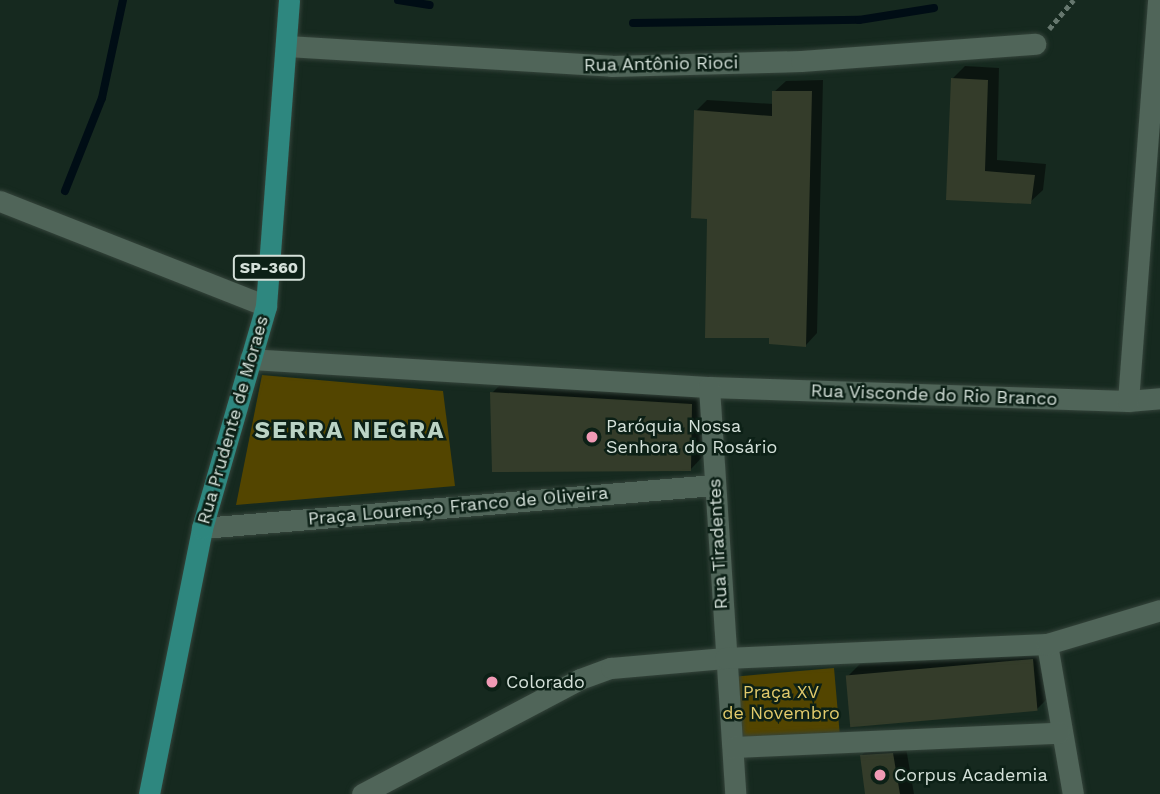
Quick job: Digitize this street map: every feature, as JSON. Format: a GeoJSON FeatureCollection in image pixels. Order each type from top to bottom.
{"type":"FeatureCollection","features":[{"type":"Feature","properties":{"kind":"main road","name":"Rua Prudente de Moraes"},"geometry":{"type":"LineString","coordinates":[[149,794],[202,528],[266,306],[288,46],[289,0]]}},
{"type":"Feature","properties":{"kind":"street"},"geometry":{"type":"LineString","coordinates":[[1128,401],[1158,0]]}},
{"type":"Feature","properties":{"kind":"street","name":"Rua Antônio Rioci"},"geometry":{"type":"LineString","coordinates":[[288,46],[611,66],[801,61],[1035,44]]}},
{"type":"Feature","properties":{"kind":"street"},"geometry":{"type":"LineString","coordinates":[[0,201],[266,306]]}},
{"type":"Feature","properties":{"kind":"street"},"geometry":{"type":"LineString","coordinates":[[250,359],[709,387]]}},
{"type":"Feature","properties":{"kind":"street","name":"Rua Visconde do Rio Branco"},"geometry":{"type":"LineString","coordinates":[[709,387],[1128,401],[1160,398]]}},
{"type":"Feature","properties":{"kind":"street","name":"Rua Tiradentes"},"geometry":{"type":"LineString","coordinates":[[709,387],[733,747]]}},
{"type":"Feature","properties":{"kind":"street","name":"Praça Lourenço Franco de Oliveira"},"geometry":{"type":"LineString","coordinates":[[202,528],[715,485]]}},
{"type":"Feature","properties":{"kind":"street"},"geometry":{"type":"LineString","coordinates":[[362,794],[580,679],[611,668],[725,658],[1047,644],[1160,610]]}},
{"type":"Feature","properties":{"kind":"street"},"geometry":{"type":"LineString","coordinates":[[1047,644],[1059,733],[1073,794]]}},
{"type":"Feature","properties":{"kind":"street"},"geometry":{"type":"LineString","coordinates":[[735,794],[733,747],[1059,733]]}},
{"type":"Feature","properties":{"kind":"path"},"geometry":{"type":"LineString","coordinates":[[1035,44],[1073,0]]}},
{"type":"Feature","properties":{"kind":"green space"},"geometry":{"type":"Polygon","coordinates":[[[262,375],[443,391],[455,486],[236,505],[262,375]]]}},
{"type":"Feature","properties":{"kind":"green space","name":"Praça XV de Novembro"},"geometry":{"type":"Polygon","coordinates":[[[834,668],[840,734],[743,742],[737,676],[834,668]]]}},
{"type":"Feature","properties":{"kind":"building"},"geometry":{"type":"Polygon","coordinates":[[[951,78],[988,80],[985,171],[1035,175],[1031,204],[946,200],[951,78]]]}},
{"type":"Feature","properties":{"kind":"building"},"geometry":{"type":"Polygon","coordinates":[[[772,91],[812,91],[806,347],[769,344],[769,338],[705,338],[707,219],[691,218],[694,110],[772,116],[772,91]]]}},
{"type":"Feature","properties":{"kind":"building","name":"Paróquia Nossa Senhora do Rosário"},"geometry":{"type":"Polygon","coordinates":[[[490,392],[692,404],[691,471],[492,472],[490,392]]]}},
{"type":"Feature","properties":{"kind":"building"},"geometry":{"type":"Polygon","coordinates":[[[1033,659],[1038,711],[850,727],[846,675],[1033,659]]]}},
{"type":"Feature","properties":{"kind":"building","name":"Corpus Academia"},"geometry":{"type":"Polygon","coordinates":[[[893,753],[900,794],[865,794],[860,755],[893,753]]]}},
{"type":"Feature","properties":{"kind":"waterway"},"geometry":{"type":"LineString","coordinates":[[65,191],[102,98],[123,0]]}},
{"type":"Feature","properties":{"kind":"waterway"},"geometry":{"type":"LineString","coordinates":[[398,0],[430,5]]}},
{"type":"Feature","properties":{"kind":"waterway"},"geometry":{"type":"LineString","coordinates":[[633,23],[859,20],[934,8]]}},
{"type":"Feature","properties":{"kind":"place","name":"Paróquia Nossa Senhora do Rosário"},"geometry":{"type":"Point","coordinates":[592,437]}},
{"type":"Feature","properties":{"kind":"place","name":"Colorado"},"geometry":{"type":"Point","coordinates":[492,682]}},
{"type":"Feature","properties":{"kind":"place","name":"Corpus Academia"},"geometry":{"type":"Point","coordinates":[880,775]}},
{"type":"Feature","properties":{"kind":"district","name":"SERRA NEGRA"},"geometry":{"type":"Point","coordinates":[350,431]}}]}
